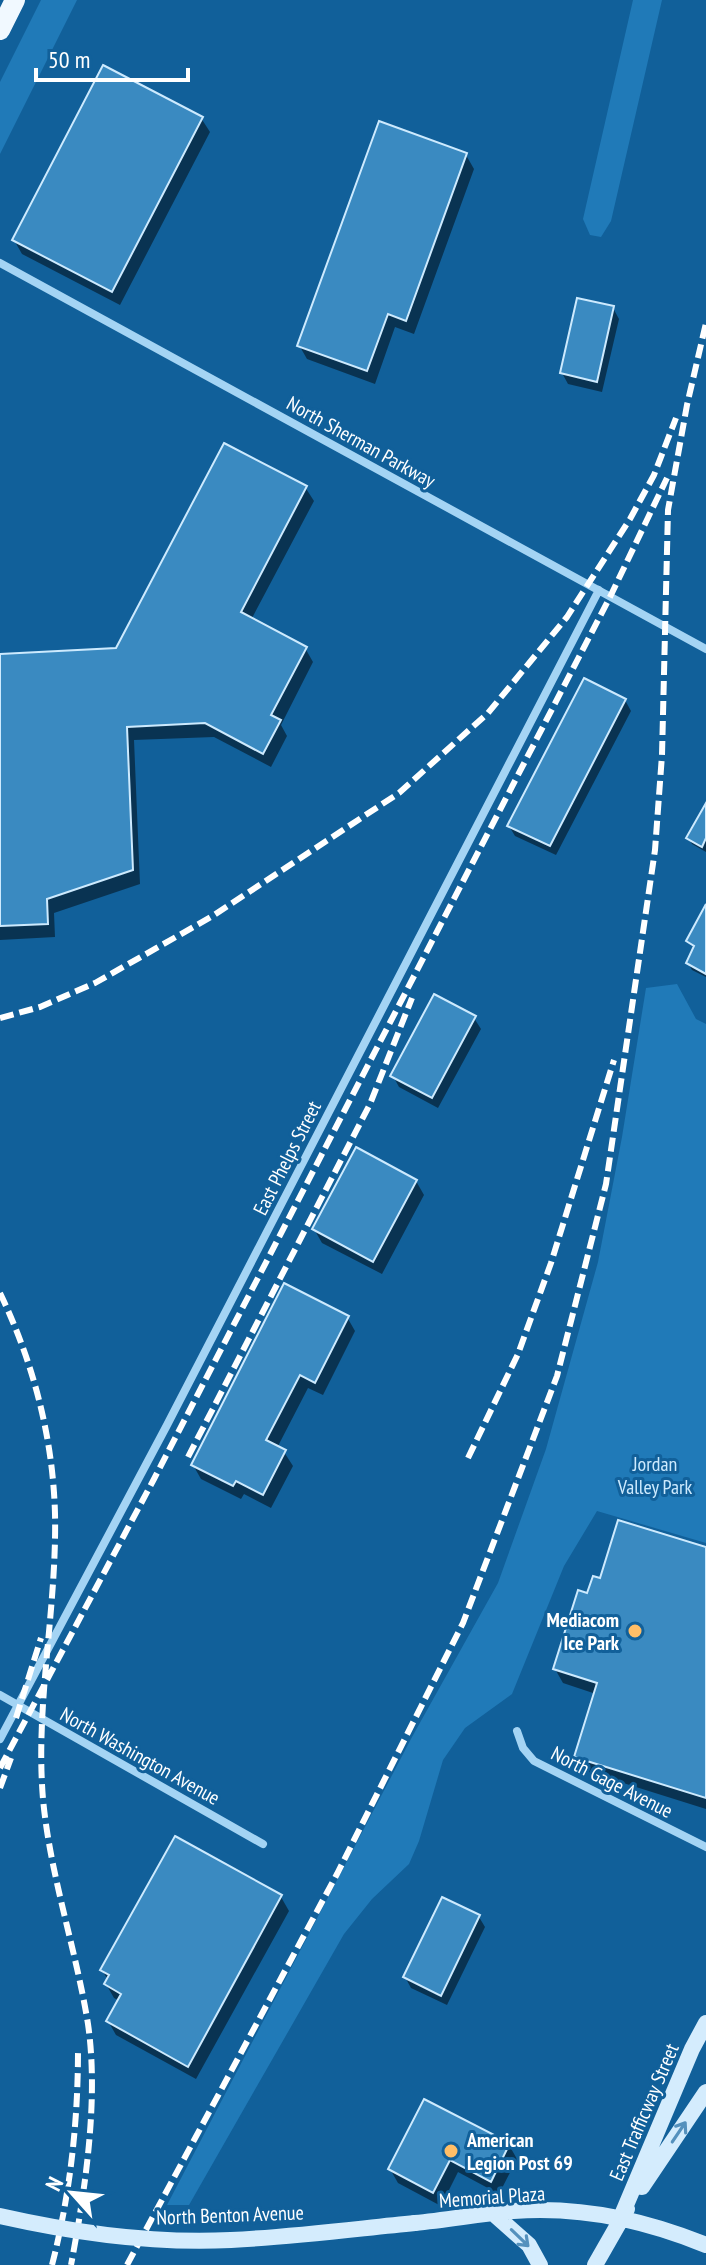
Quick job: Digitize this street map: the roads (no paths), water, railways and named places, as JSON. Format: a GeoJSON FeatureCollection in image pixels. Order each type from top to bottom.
{"type":"FeatureCollection","features":[{"type":"Feature","properties":{"kind":"main road"},"geometry":{"type":"LineString","coordinates":[[0,30],[15,0]]}},
{"type":"Feature","properties":{"kind":"main road","name":"East Trafficway Street"},"geometry":{"type":"LineString","coordinates":[[595,2265],[621,2217],[706,2023]]}},
{"type":"Feature","properties":{"kind":"main road","name":"East Trafficway Street"},"geometry":{"type":"LineString","coordinates":[[621,2217],[706,2092]]}},
{"type":"Feature","properties":{"kind":"main road","name":"Memorial Plaza"},"geometry":{"type":"LineString","coordinates":[[415,2223],[539,2211],[621,2217],[706,2245]]}},
{"type":"Feature","properties":{"kind":"main road"},"geometry":{"type":"LineString","coordinates":[[495,2215],[529,2245],[540,2265]]}},
{"type":"Feature","properties":{"kind":"main road","name":"North Benton Avenue"},"geometry":{"type":"LineString","coordinates":[[0,2216],[141,2239],[186,2240],[231,2240],[415,2223]]}},
{"type":"Feature","properties":{"kind":"street","name":"North Sherman Parkway"},"geometry":{"type":"LineString","coordinates":[[0,263],[706,649]]}},
{"type":"Feature","properties":{"kind":"street","name":"East Phelps Street"},"geometry":{"type":"LineString","coordinates":[[0,1739],[166,1427],[599,590]]}},
{"type":"Feature","properties":{"kind":"street","name":"North Washington Avenue"},"geometry":{"type":"LineString","coordinates":[[0,1695],[263,1844]]}},
{"type":"Feature","properties":{"kind":"street","name":"North Gage Avenue"},"geometry":{"type":"LineString","coordinates":[[517,1731],[523,1748],[534,1761],[706,1847]]}},
{"type":"Feature","properties":{"kind":"railway"},"geometry":{"type":"LineString","coordinates":[[127,2265],[337,1874],[463,1623],[557,1376],[606,1184],[655,850],[662,755],[668,510],[706,323]]}},
{"type":"Feature","properties":{"kind":"railway"},"geometry":{"type":"LineString","coordinates":[[0,1018],[40,1007],[95,983],[211,917],[399,793],[488,713],[567,617],[630,519],[654,475],[676,418]]}},
{"type":"Feature","properties":{"kind":"railway"},"geometry":{"type":"LineString","coordinates":[[0,1768],[154,1479],[610,597],[667,478]]}},
{"type":"Feature","properties":{"kind":"railway"},"geometry":{"type":"LineString","coordinates":[[188,1457],[370,1104],[412,998]]}},
{"type":"Feature","properties":{"kind":"railway"},"geometry":{"type":"LineString","coordinates":[[468,1458],[518,1354],[551,1263],[614,1060]]}},
{"type":"Feature","properties":{"kind":"railway"},"geometry":{"type":"LineString","coordinates":[[0,1293],[22,1346],[39,1400],[53,1485],[55,1550],[42,1728],[43,1799],[51,1856],[88,2024],[92,2083],[85,2176],[71,2265]]}},
{"type":"Feature","properties":{"kind":"railway"},"geometry":{"type":"LineString","coordinates":[[16,1718],[41,1638]]}},
{"type":"Feature","properties":{"kind":"railway"},"geometry":{"type":"LineString","coordinates":[[0,1788],[11,1758]]}},
{"type":"Feature","properties":{"kind":"railway"},"geometry":{"type":"LineString","coordinates":[[52,2265],[72,2159],[78,2051]]}},
{"type":"Feature","properties":{"kind":"place","name":"Mediacom Ice Park"},"geometry":{"type":"Point","coordinates":[635,1631]}},
{"type":"Feature","properties":{"kind":"place","name":"American Legion Post 69"},"geometry":{"type":"Point","coordinates":[451,2151]}},
{"type":"Feature","properties":{"kind":"park label","name":"Jordan Valley Park"},"geometry":{"type":"Point","coordinates":[655,1476]}}]}
